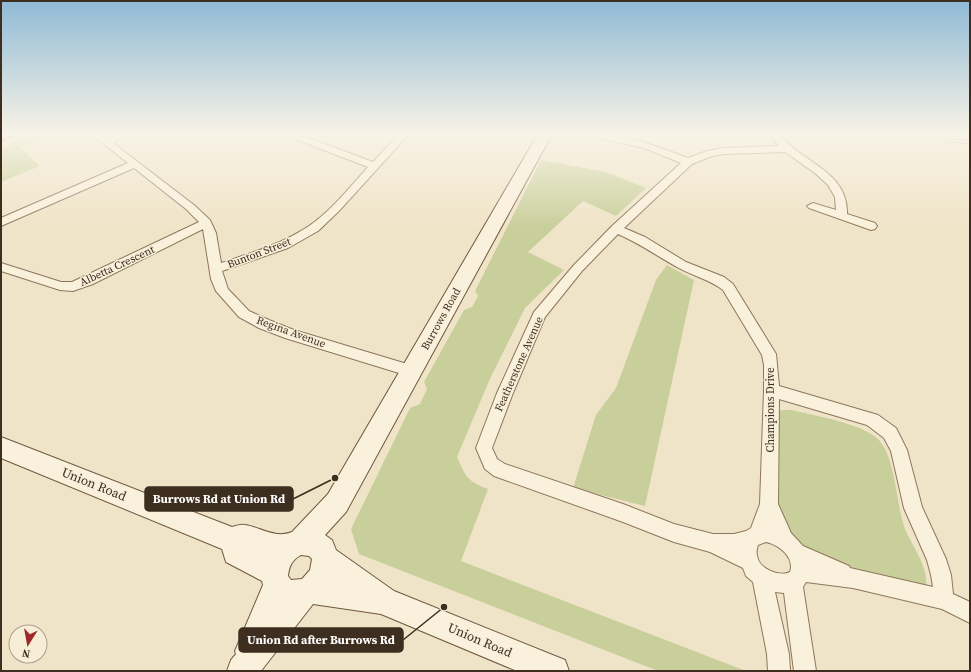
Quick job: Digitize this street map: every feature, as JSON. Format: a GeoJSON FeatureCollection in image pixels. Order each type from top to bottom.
{"type":"FeatureCollection","features":[{"type":"Feature","properties":{"kind":"main road","name":"Burrows Road"},"geometry":{"type":"LineString","coordinates":[[310,550],[332,526],[337,503],[527,165]]}},
{"type":"Feature","properties":{"kind":"main road","name":"Union Road"},"geometry":{"type":"LineString","coordinates":[[1,446],[232,540],[244,538],[266,546],[310,550],[384,601],[554,671]]}},
{"type":"Feature","properties":{"kind":"main road"},"geometry":{"type":"LineString","coordinates":[[232,540],[236,552],[275,579],[282,590],[288,594],[296,594],[307,591]]}},
{"type":"Feature","properties":{"kind":"main road"},"geometry":{"type":"LineString","coordinates":[[310,550],[323,576],[307,591],[242,671],[275,579],[277,561],[310,550]]}},
{"type":"Feature","properties":{"kind":"main road","name":"Union Road"},"geometry":{"type":"LineString","coordinates":[[307,591],[384,601]]}},
{"type":"Feature","properties":{"kind":"street"},"geometry":{"type":"LineString","coordinates":[[1,222],[132,165]]}},
{"type":"Feature","properties":{"kind":"street"},"geometry":{"type":"LineString","coordinates":[[137,165],[190,207],[206,223]]}},
{"type":"Feature","properties":{"kind":"street","name":"Featherstone Avenue"},"geometry":{"type":"LineString","coordinates":[[684,165],[616,229],[578,268],[539,315],[488,435],[484,448],[491,464],[500,470],[623,513],[674,533],[712,543],[749,561]]}},
{"type":"Feature","properties":{"kind":"street"},"geometry":{"type":"LineString","coordinates":[[811,165],[829,179],[836,188],[842,199],[841,215]]}},
{"type":"Feature","properties":{"kind":"street","name":"Bunton Street"},"geometry":{"type":"LineString","coordinates":[[214,269],[250,258],[284,245],[314,228],[335,209],[374,166]]}},
{"type":"Feature","properties":{"kind":"street"},"geometry":{"type":"LineString","coordinates":[[814,206],[871,226]]}},
{"type":"Feature","properties":{"kind":"street","name":"Regina Avenue"},"geometry":{"type":"LineString","coordinates":[[206,223],[210,233],[214,269],[222,291],[244,314],[290,334],[412,371]]}},
{"type":"Feature","properties":{"kind":"street","name":"Albetta Crescent"},"geometry":{"type":"LineString","coordinates":[[1,267],[60,286],[73,287],[206,223]]}},
{"type":"Feature","properties":{"kind":"street","name":"Champions Drive"},"geometry":{"type":"LineString","coordinates":[[616,229],[641,240],[682,265],[719,280],[728,287],[769,354],[772,365],[769,504],[754,537]]}},
{"type":"Feature","properties":{"kind":"street"},"geometry":{"type":"LineString","coordinates":[[772,390],[872,420],[890,433],[899,450],[913,508],[941,575],[944,600]]}},
{"type":"Feature","properties":{"kind":"street","name":"Champions Drive"},"geometry":{"type":"LineString","coordinates":[[769,504],[791,546]]}},
{"type":"Feature","properties":{"kind":"street"},"geometry":{"type":"LineString","coordinates":[[853,578],[791,546],[776,535],[766,533],[754,537],[747,553],[754,570],[762,577],[778,585],[786,585],[797,577],[853,578],[944,600],[970,613]]}},
{"type":"Feature","properties":{"kind":"street","name":"Featherstone Avenue"},"geometry":{"type":"LineString","coordinates":[[712,543],[734,543],[754,537]]}},
{"type":"Feature","properties":{"kind":"street"},"geometry":{"type":"LineString","coordinates":[[791,546],[801,566],[797,577],[805,671]]}},
{"type":"Feature","properties":{"kind":"street"},"geometry":{"type":"LineString","coordinates":[[762,577],[778,654],[778,671]]}},
{"type":"Feature","properties":{"kind":"green space"},"geometry":{"type":"Polygon","coordinates":[[[1,165],[40,166],[1,182],[1,165]]]}},
{"type":"Feature","properties":{"kind":"green space"},"geometry":{"type":"Polygon","coordinates":[[[538,165],[570,165],[606,172],[646,188],[616,216],[583,201],[528,252],[564,270],[525,308],[489,381],[457,457],[468,478],[488,489],[461,561],[746,671],[658,671],[359,554],[351,529],[410,408],[420,404],[427,389],[424,382],[464,310],[472,307],[478,296],[475,291],[538,165]]]}},
{"type":"Feature","properties":{"kind":"green space"},"geometry":{"type":"Polygon","coordinates":[[[667,265],[694,280],[645,506],[573,488],[596,415],[616,388],[656,280],[667,265]]]}},
{"type":"Feature","properties":{"kind":"green space"},"geometry":{"type":"Polygon","coordinates":[[[782,410],[792,410],[849,424],[870,433],[878,439],[889,457],[905,529],[924,568],[926,584],[924,591],[869,585],[775,533],[776,412],[782,410]]]}},
{"type":"Feature","properties":{"kind":"place","name":"Burrows Rd at Union Rd"},"geometry":{"type":"Point","coordinates":[335,478]}},
{"type":"Feature","properties":{"kind":"place","name":"Union Rd after Burrows Rd"},"geometry":{"type":"Point","coordinates":[444,607]}}]}
